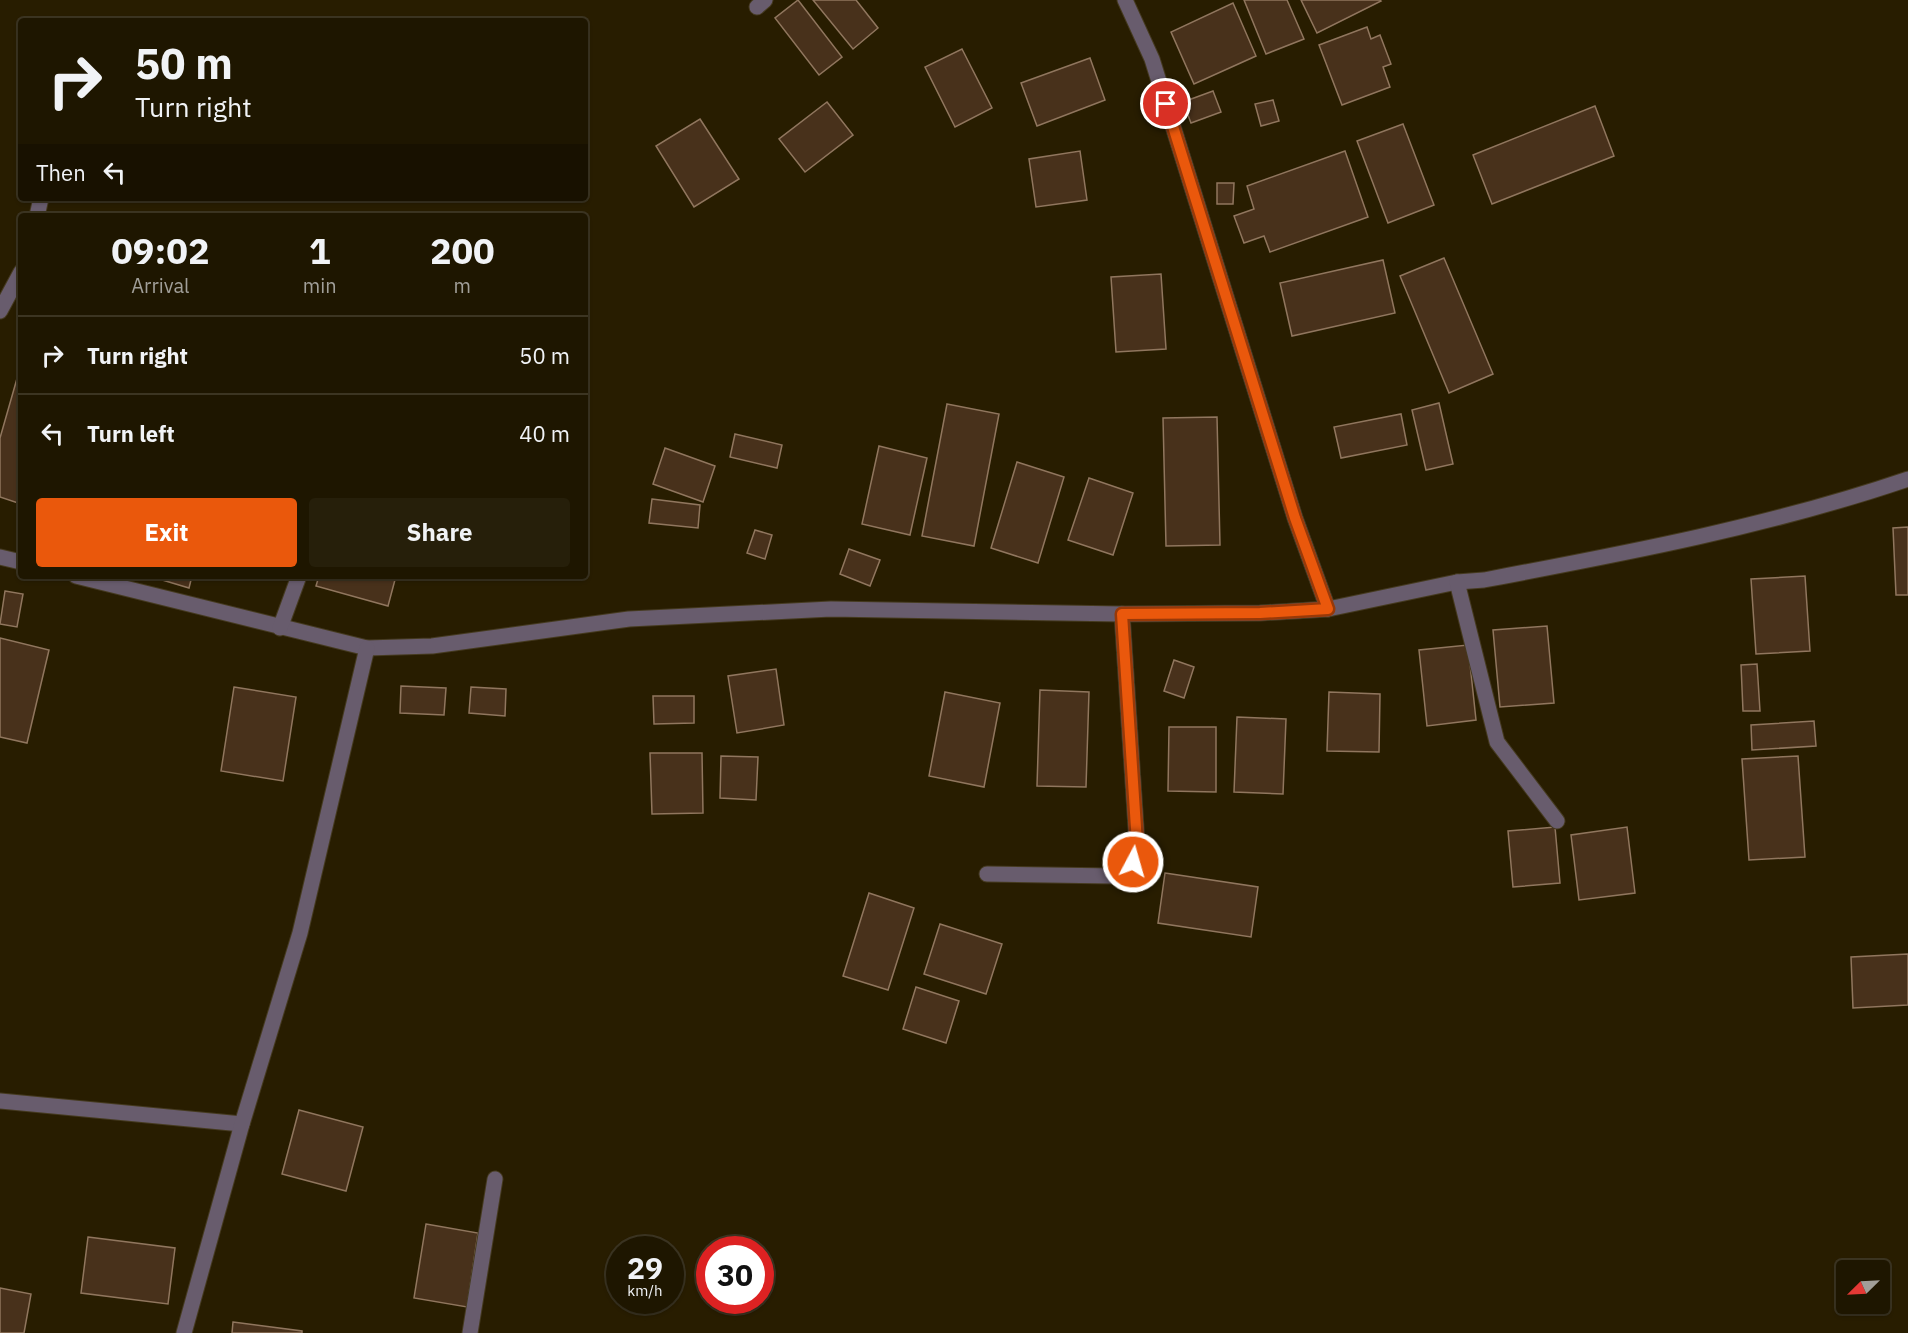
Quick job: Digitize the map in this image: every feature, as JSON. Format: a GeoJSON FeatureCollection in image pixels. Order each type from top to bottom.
{"type":"FeatureCollection","features":[{"type":"Feature","properties":{"kind":"street"},"geometry":{"type":"LineString","coordinates":[[1125,0],[1152,59],[1295,518],[1328,609]]}},
{"type":"Feature","properties":{"kind":"street"},"geometry":{"type":"LineString","coordinates":[[0,311],[18,278]]}},
{"type":"Feature","properties":{"kind":"street"},"geometry":{"type":"LineString","coordinates":[[88,579],[367,648],[432,646],[629,619],[831,609],[1122,614],[1260,613],[1328,609],[1457,582],[1484,580],[1679,543],[1848,499],[1908,479]]}},
{"type":"Feature","properties":{"kind":"street"},"geometry":{"type":"LineString","coordinates":[[0,557],[18,561]]}},
{"type":"Feature","properties":{"kind":"street"},"geometry":{"type":"LineString","coordinates":[[280,628],[298,579]]}},
{"type":"Feature","properties":{"kind":"street"},"geometry":{"type":"LineString","coordinates":[[1457,582],[1497,742],[1557,821]]}},
{"type":"Feature","properties":{"kind":"street"},"geometry":{"type":"LineString","coordinates":[[987,874],[1113,876],[1133,862],[1137,843],[1122,614]]}},
{"type":"Feature","properties":{"kind":"street"},"geometry":{"type":"LineString","coordinates":[[184,1333],[242,1124],[300,933],[367,648]]}},
{"type":"Feature","properties":{"kind":"street"},"geometry":{"type":"LineString","coordinates":[[0,1101],[242,1124]]}},
{"type":"Feature","properties":{"kind":"street"},"geometry":{"type":"LineString","coordinates":[[470,1333],[495,1179]]}},
{"type":"Feature","properties":{"kind":"building"},"geometry":{"type":"Polygon","coordinates":[[[798,0],[842,57],[819,75],[775,18],[798,0]]]}},
{"type":"Feature","properties":{"kind":"building"},"geometry":{"type":"Polygon","coordinates":[[[813,0],[856,0],[878,28],[853,49],[813,0]]]}},
{"type":"Feature","properties":{"kind":"building"},"geometry":{"type":"Polygon","coordinates":[[[1244,0],[1287,0],[1304,39],[1266,54],[1244,0]]]}},
{"type":"Feature","properties":{"kind":"building"},"geometry":{"type":"Polygon","coordinates":[[[1301,0],[1380,0],[1381,1],[1317,33],[1301,0]]]}},
{"type":"Feature","properties":{"kind":"building"},"geometry":{"type":"Polygon","coordinates":[[[1233,3],[1256,56],[1194,84],[1171,32],[1233,3]]]}},
{"type":"Feature","properties":{"kind":"building"},"geometry":{"type":"Polygon","coordinates":[[[1367,27],[1371,39],[1380,35],[1391,64],[1383,67],[1390,87],[1342,105],[1319,45],[1367,27]]]}},
{"type":"Feature","properties":{"kind":"building"},"geometry":{"type":"Polygon","coordinates":[[[962,49],[992,108],[955,127],[925,67],[962,49]]]}},
{"type":"Feature","properties":{"kind":"building"},"geometry":{"type":"Polygon","coordinates":[[[1090,58],[1105,100],[1037,126],[1021,83],[1090,58]]]}},
{"type":"Feature","properties":{"kind":"building"},"geometry":{"type":"Polygon","coordinates":[[[1213,91],[1221,112],[1191,123],[1183,102],[1213,91]]]}},
{"type":"Feature","properties":{"kind":"building"},"geometry":{"type":"Polygon","coordinates":[[[1273,100],[1279,121],[1261,126],[1255,104],[1273,100]]]}},
{"type":"Feature","properties":{"kind":"building"},"geometry":{"type":"Polygon","coordinates":[[[827,102],[853,135],[805,172],[779,139],[827,102]]]}},
{"type":"Feature","properties":{"kind":"building"},"geometry":{"type":"Polygon","coordinates":[[[1595,106],[1614,156],[1492,204],[1473,155],[1595,106]]]}},
{"type":"Feature","properties":{"kind":"building"},"geometry":{"type":"Polygon","coordinates":[[[700,119],[739,179],[694,207],[656,146],[700,119]]]}},
{"type":"Feature","properties":{"kind":"building"},"geometry":{"type":"Polygon","coordinates":[[[1403,124],[1434,205],[1388,223],[1357,141],[1403,124]]]}},
{"type":"Feature","properties":{"kind":"building"},"geometry":{"type":"Polygon","coordinates":[[[1080,151],[1087,200],[1036,207],[1029,159],[1080,151]]]}},
{"type":"Feature","properties":{"kind":"building"},"geometry":{"type":"Polygon","coordinates":[[[1345,151],[1368,217],[1270,252],[1264,236],[1244,243],[1234,216],[1254,209],[1247,186],[1345,151]]]}},
{"type":"Feature","properties":{"kind":"building"},"geometry":{"type":"Polygon","coordinates":[[[1217,183],[1234,183],[1233,204],[1217,204],[1217,183]]]}},
{"type":"Feature","properties":{"kind":"building"},"geometry":{"type":"Polygon","coordinates":[[[1444,258],[1493,374],[1449,393],[1400,276],[1444,258]]]}},
{"type":"Feature","properties":{"kind":"building"},"geometry":{"type":"Polygon","coordinates":[[[1383,260],[1395,313],[1292,336],[1280,283],[1383,260]]]}},
{"type":"Feature","properties":{"kind":"building"},"geometry":{"type":"Polygon","coordinates":[[[1161,274],[1166,349],[1116,352],[1111,277],[1161,274]]]}},
{"type":"Feature","properties":{"kind":"building"},"geometry":{"type":"Polygon","coordinates":[[[18,375],[18,503],[0,497],[0,438],[18,375]]]}},
{"type":"Feature","properties":{"kind":"building"},"geometry":{"type":"Polygon","coordinates":[[[1439,403],[1453,464],[1426,470],[1412,410],[1439,403]]]}},
{"type":"Feature","properties":{"kind":"building"},"geometry":{"type":"Polygon","coordinates":[[[947,404],[999,414],[974,546],[922,536],[947,404]]]}},
{"type":"Feature","properties":{"kind":"building"},"geometry":{"type":"Polygon","coordinates":[[[1401,414],[1407,445],[1341,458],[1334,427],[1401,414]]]}},
{"type":"Feature","properties":{"kind":"building"},"geometry":{"type":"Polygon","coordinates":[[[1217,417],[1220,545],[1166,546],[1163,418],[1217,417]]]}},
{"type":"Feature","properties":{"kind":"building"},"geometry":{"type":"Polygon","coordinates":[[[735,434],[782,445],[777,468],[730,457],[735,434]]]}},
{"type":"Feature","properties":{"kind":"building"},"geometry":{"type":"Polygon","coordinates":[[[879,446],[927,458],[910,535],[862,524],[879,446]]]}},
{"type":"Feature","properties":{"kind":"building"},"geometry":{"type":"Polygon","coordinates":[[[665,448],[715,466],[703,502],[653,484],[665,448]]]}},
{"type":"Feature","properties":{"kind":"building"},"geometry":{"type":"Polygon","coordinates":[[[1017,462],[1064,477],[1038,563],[991,548],[1017,462]]]}},
{"type":"Feature","properties":{"kind":"building"},"geometry":{"type":"Polygon","coordinates":[[[1089,478],[1133,493],[1113,555],[1068,540],[1089,478]]]}},
{"type":"Feature","properties":{"kind":"building"},"geometry":{"type":"Polygon","coordinates":[[[652,499],[700,505],[698,528],[649,523],[652,499]]]}},
{"type":"Feature","properties":{"kind":"building"},"geometry":{"type":"Polygon","coordinates":[[[1908,527],[1908,595],[1896,595],[1893,528],[1908,527]]]}},
{"type":"Feature","properties":{"kind":"building"},"geometry":{"type":"Polygon","coordinates":[[[755,530],[772,535],[765,559],[747,553],[755,530]]]}},
{"type":"Feature","properties":{"kind":"building"},"geometry":{"type":"Polygon","coordinates":[[[849,549],[880,560],[870,586],[840,574],[849,549]]]}},
{"type":"Feature","properties":{"kind":"building"},"geometry":{"type":"Polygon","coordinates":[[[1805,576],[1810,651],[1756,654],[1751,579],[1805,576]]]}},
{"type":"Feature","properties":{"kind":"building"},"geometry":{"type":"Polygon","coordinates":[[[159,579],[191,579],[189,588],[159,579]]]}},
{"type":"Feature","properties":{"kind":"building"},"geometry":{"type":"Polygon","coordinates":[[[318,579],[395,579],[388,606],[316,586],[318,579]]]}},
{"type":"Feature","properties":{"kind":"building"},"geometry":{"type":"Polygon","coordinates":[[[5,591],[23,594],[17,627],[0,624],[5,591]]]}},
{"type":"Feature","properties":{"kind":"building"},"geometry":{"type":"Polygon","coordinates":[[[1547,626],[1554,703],[1500,707],[1493,630],[1547,626]]]}},
{"type":"Feature","properties":{"kind":"building"},"geometry":{"type":"Polygon","coordinates":[[[0,638],[49,650],[27,743],[0,737],[0,638]]]}},
{"type":"Feature","properties":{"kind":"building"},"geometry":{"type":"Polygon","coordinates":[[[1468,645],[1476,720],[1427,726],[1419,650],[1468,645]]]}},
{"type":"Feature","properties":{"kind":"building"},"geometry":{"type":"Polygon","coordinates":[[[1174,660],[1194,667],[1184,698],[1164,691],[1174,660]]]}},
{"type":"Feature","properties":{"kind":"building"},"geometry":{"type":"Polygon","coordinates":[[[1757,664],[1760,711],[1743,711],[1741,665],[1757,664]]]}},
{"type":"Feature","properties":{"kind":"building"},"geometry":{"type":"Polygon","coordinates":[[[776,669],[784,725],[737,733],[728,676],[776,669]]]}},
{"type":"Feature","properties":{"kind":"building"},"geometry":{"type":"Polygon","coordinates":[[[401,686],[446,688],[444,715],[400,713],[401,686]]]}},
{"type":"Feature","properties":{"kind":"building"},"geometry":{"type":"Polygon","coordinates":[[[234,687],[296,697],[283,781],[221,771],[234,687]]]}},
{"type":"Feature","properties":{"kind":"building"},"geometry":{"type":"Polygon","coordinates":[[[471,687],[506,689],[505,716],[469,713],[471,687]]]}},
{"type":"Feature","properties":{"kind":"building"},"geometry":{"type":"Polygon","coordinates":[[[1040,690],[1089,692],[1086,787],[1037,786],[1040,690]]]}},
{"type":"Feature","properties":{"kind":"building"},"geometry":{"type":"Polygon","coordinates":[[[945,692],[1000,703],[984,787],[929,776],[945,692]]]}},
{"type":"Feature","properties":{"kind":"building"},"geometry":{"type":"Polygon","coordinates":[[[1329,692],[1380,694],[1379,752],[1327,751],[1329,692]]]}},
{"type":"Feature","properties":{"kind":"building"},"geometry":{"type":"Polygon","coordinates":[[[653,696],[694,696],[694,723],[654,724],[653,696]]]}},
{"type":"Feature","properties":{"kind":"building"},"geometry":{"type":"Polygon","coordinates":[[[1237,717],[1286,719],[1283,794],[1234,792],[1237,717]]]}},
{"type":"Feature","properties":{"kind":"building"},"geometry":{"type":"Polygon","coordinates":[[[1814,721],[1816,746],[1752,750],[1751,725],[1814,721]]]}},
{"type":"Feature","properties":{"kind":"building"},"geometry":{"type":"Polygon","coordinates":[[[1169,727],[1216,727],[1216,792],[1168,791],[1169,727]]]}},
{"type":"Feature","properties":{"kind":"building"},"geometry":{"type":"Polygon","coordinates":[[[650,753],[702,753],[703,813],[652,814],[650,753]]]}},
{"type":"Feature","properties":{"kind":"building"},"geometry":{"type":"Polygon","coordinates":[[[721,756],[758,757],[756,800],[720,798],[721,756]]]}},
{"type":"Feature","properties":{"kind":"building"},"geometry":{"type":"Polygon","coordinates":[[[1798,756],[1805,857],[1749,860],[1742,759],[1798,756]]]}},
{"type":"Feature","properties":{"kind":"building"},"geometry":{"type":"Polygon","coordinates":[[[1555,827],[1560,883],[1513,887],[1508,831],[1555,827]]]}},
{"type":"Feature","properties":{"kind":"building"},"geometry":{"type":"Polygon","coordinates":[[[1627,827],[1635,893],[1579,900],[1571,835],[1627,827]]]}},
{"type":"Feature","properties":{"kind":"building"},"geometry":{"type":"Polygon","coordinates":[[[1165,873],[1258,887],[1251,937],[1158,923],[1165,873]]]}},
{"type":"Feature","properties":{"kind":"building"},"geometry":{"type":"Polygon","coordinates":[[[869,893],[914,908],[888,990],[843,976],[869,893]]]}},
{"type":"Feature","properties":{"kind":"building"},"geometry":{"type":"Polygon","coordinates":[[[940,924],[1002,944],[986,994],[924,974],[940,924]]]}},
{"type":"Feature","properties":{"kind":"building"},"geometry":{"type":"Polygon","coordinates":[[[1908,954],[1908,1005],[1853,1008],[1851,957],[1908,954]]]}},
{"type":"Feature","properties":{"kind":"building"},"geometry":{"type":"Polygon","coordinates":[[[916,987],[959,1001],[946,1043],[903,1029],[916,987]]]}},
{"type":"Feature","properties":{"kind":"building"},"geometry":{"type":"Polygon","coordinates":[[[299,1110],[363,1127],[346,1191],[282,1174],[299,1110]]]}},
{"type":"Feature","properties":{"kind":"building"},"geometry":{"type":"Polygon","coordinates":[[[426,1224],[478,1233],[467,1307],[414,1298],[426,1224]]]}},
{"type":"Feature","properties":{"kind":"building"},"geometry":{"type":"Polygon","coordinates":[[[88,1237],[175,1248],[168,1304],[81,1293],[88,1237]]]}},
{"type":"Feature","properties":{"kind":"building"},"geometry":{"type":"Polygon","coordinates":[[[0,1288],[31,1294],[24,1333],[0,1333],[0,1288]]]}},
{"type":"Feature","properties":{"kind":"building"},"geometry":{"type":"Polygon","coordinates":[[[233,1322],[302,1331],[302,1333],[232,1333],[233,1322]]]}},
{"type":"Feature","properties":{"kind":"route"},"geometry":{"type":"LineString","coordinates":[[1133,862],[1137,843],[1122,614],[1260,613],[1328,609],[1295,518],[1166,104]]}}]}
